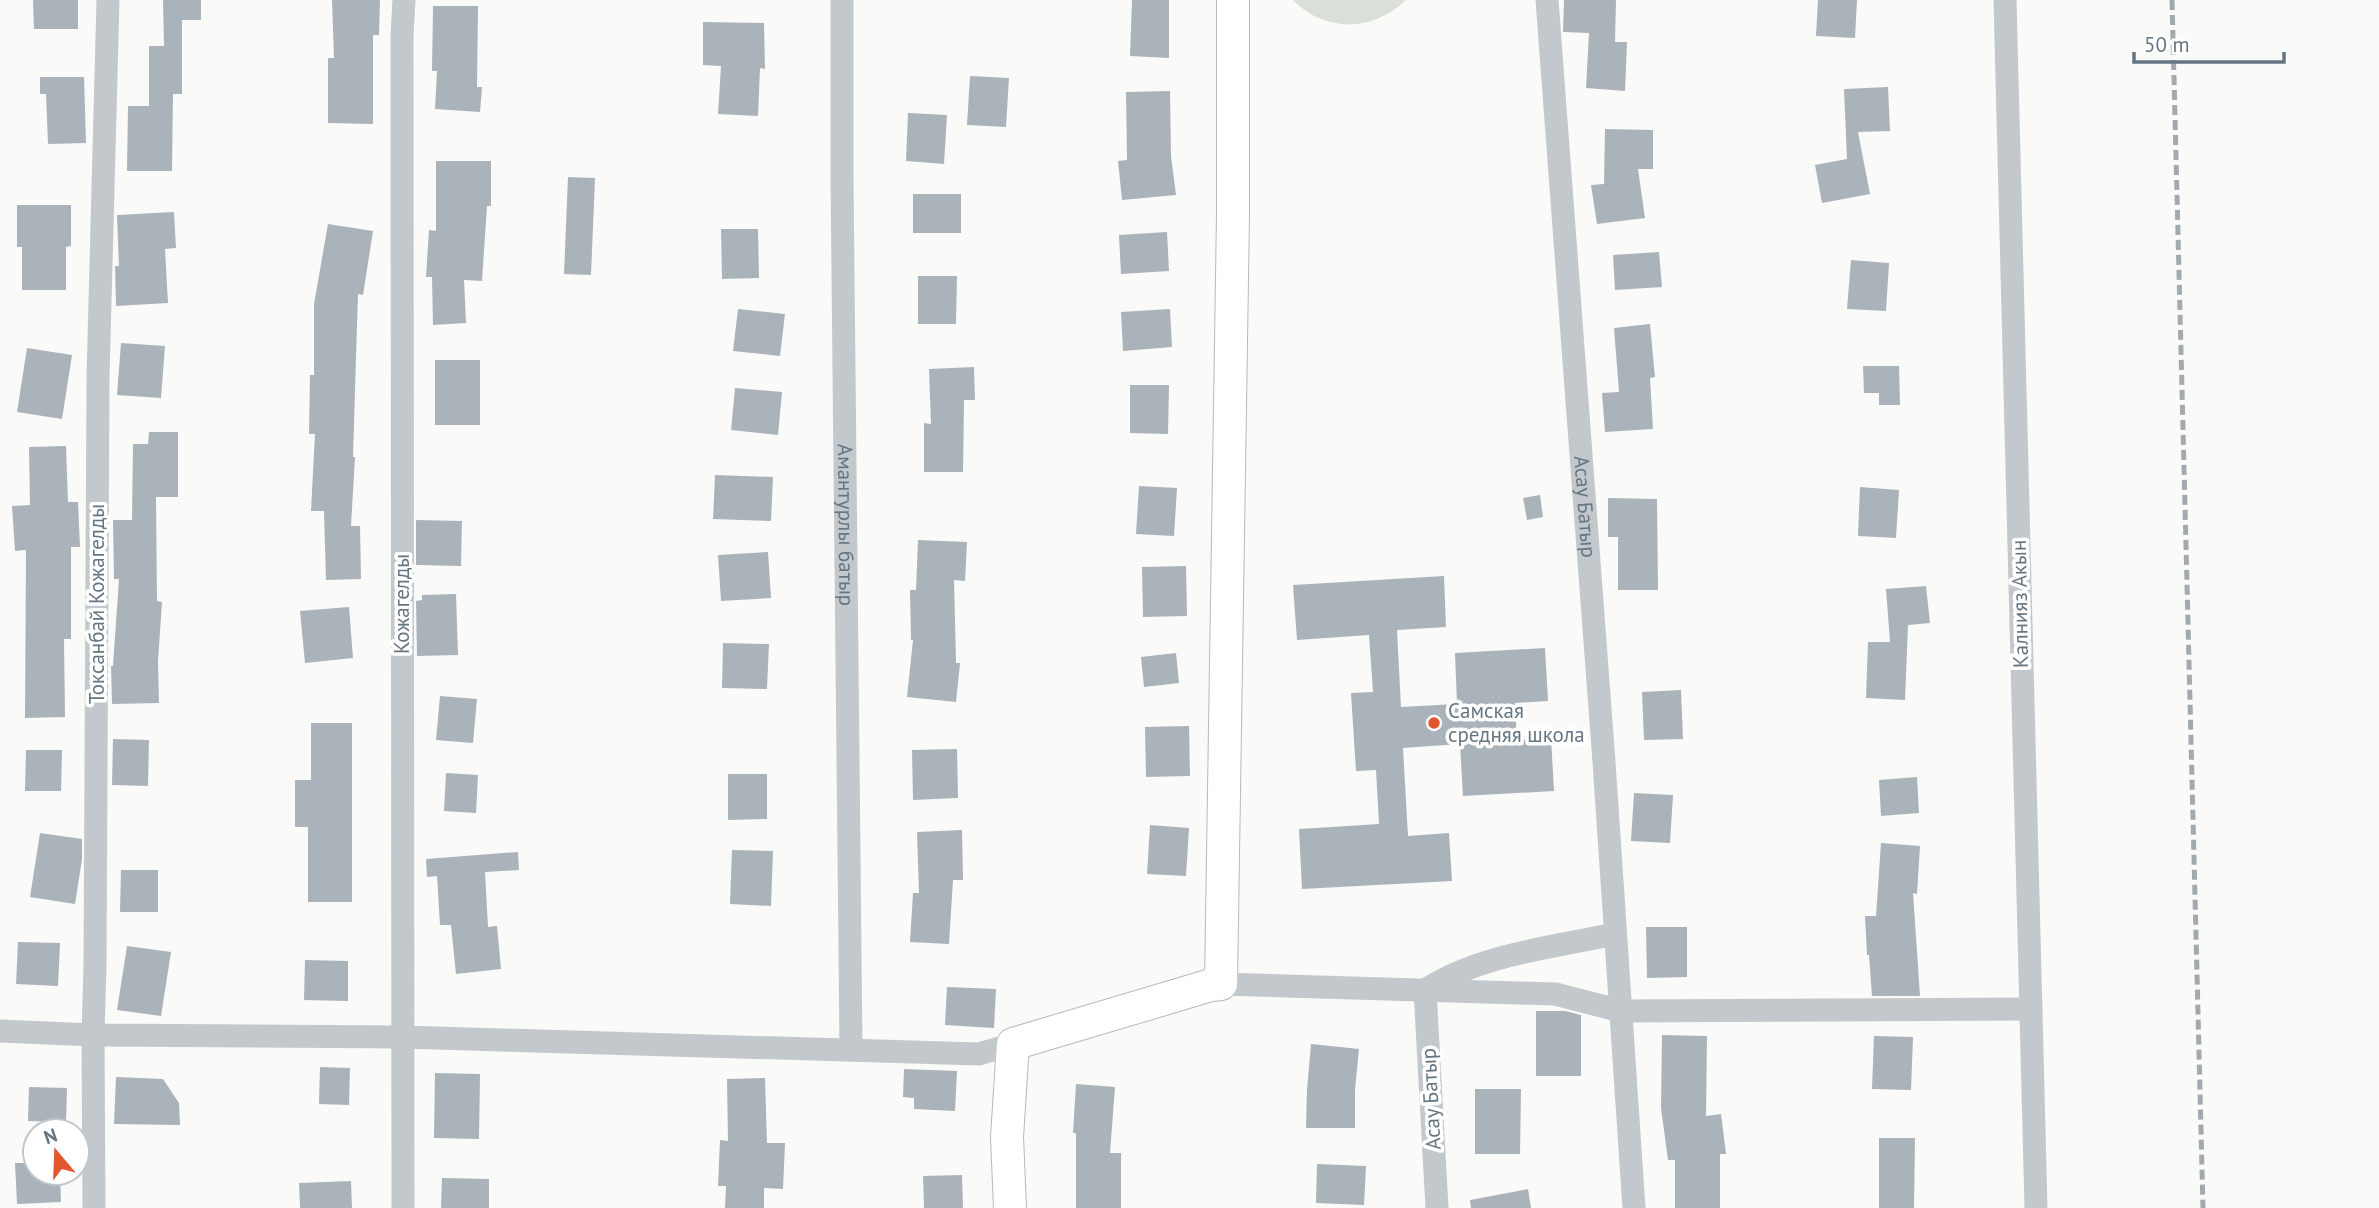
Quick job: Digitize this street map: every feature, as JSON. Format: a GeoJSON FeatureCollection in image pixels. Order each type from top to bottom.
{"type":"FeatureCollection","features":[{"type":"Feature","properties":{"kind":"street","name":"Токсанбай Кожагелды"},"geometry":{"type":"LineString","coordinates":[[94,1208],[98,377],[108,0]]}},
{"type":"Feature","properties":{"kind":"street","name":"Кожагелды"},"geometry":{"type":"LineString","coordinates":[[403,1208],[404,0]]}},
{"type":"Feature","properties":{"kind":"street","name":"Амантурлы батыр"},"geometry":{"type":"LineString","coordinates":[[842,0],[851,1049]]}},
{"type":"Feature","properties":{"kind":"street"},"geometry":{"type":"LineString","coordinates":[[1222,984],[1233,215],[1233,0]]}},
{"type":"Feature","properties":{"kind":"street","name":"Асау Батыр"},"geometry":{"type":"LineString","coordinates":[[1546,0],[1603,748],[1634,1208]]}},
{"type":"Feature","properties":{"kind":"street","name":"Калнияз Акын"},"geometry":{"type":"LineString","coordinates":[[2005,0],[2036,1208]]}},
{"type":"Feature","properties":{"kind":"street"},"geometry":{"type":"LineString","coordinates":[[1425,990],[1447,977],[1488,961],[1614,934]]}},
{"type":"Feature","properties":{"kind":"street"},"geometry":{"type":"LineString","coordinates":[[0,1031],[93,1035],[402,1037],[979,1054],[1222,984],[1555,994],[1621,1011],[2031,1009]]}},
{"type":"Feature","properties":{"kind":"street","name":"Асау Батыр"},"geometry":{"type":"LineString","coordinates":[[1425,990],[1437,1208]]}},
{"type":"Feature","properties":{"kind":"street"},"geometry":{"type":"LineString","coordinates":[[1010,1208],[1007,1137],[1013,1044]]}},
{"type":"Feature","properties":{"kind":"shaded area"},"geometry":{"type":"Polygon","coordinates":[[[1293,0],[1406,0],[1379,18],[1349,24],[1320,18],[1293,0]]]}},
{"type":"Feature","properties":{"kind":"building"},"geometry":{"type":"Polygon","coordinates":[[[33,0],[78,0],[78,29],[34,29],[33,0]]]}},
{"type":"Feature","properties":{"kind":"building"},"geometry":{"type":"Polygon","coordinates":[[[163,0],[201,0],[201,20],[182,20],[182,94],[173,94],[172,171],[127,171],[128,106],[149,106],[149,46],[164,46],[163,0]]]}},
{"type":"Feature","properties":{"kind":"building"},"geometry":{"type":"Polygon","coordinates":[[[332,0],[380,0],[379,35],[373,35],[373,124],[328,123],[328,58],[334,58],[332,0]]]}},
{"type":"Feature","properties":{"kind":"building"},"geometry":{"type":"Polygon","coordinates":[[[1132,0],[1169,0],[1169,58],[1130,56],[1132,0]]]}},
{"type":"Feature","properties":{"kind":"building"},"geometry":{"type":"Polygon","coordinates":[[[1564,0],[1616,0],[1615,42],[1627,42],[1625,91],[1586,88],[1589,33],[1563,32],[1564,0]]]}},
{"type":"Feature","properties":{"kind":"building"},"geometry":{"type":"Polygon","coordinates":[[[1818,0],[1857,0],[1855,38],[1816,36],[1818,0]]]}},
{"type":"Feature","properties":{"kind":"building"},"geometry":{"type":"Polygon","coordinates":[[[433,6],[478,6],[477,87],[482,87],[480,112],[435,109],[437,71],[432,71],[433,6]]]}},
{"type":"Feature","properties":{"kind":"building"},"geometry":{"type":"Polygon","coordinates":[[[703,22],[764,23],[765,69],[760,68],[758,116],[718,114],[721,66],[703,65],[703,22]]]}},
{"type":"Feature","properties":{"kind":"building"},"geometry":{"type":"Polygon","coordinates":[[[970,76],[1009,78],[1006,127],[967,125],[970,76]]]}},
{"type":"Feature","properties":{"kind":"building"},"geometry":{"type":"Polygon","coordinates":[[[40,77],[84,77],[86,143],[48,144],[46,94],[40,94],[40,77]]]}},
{"type":"Feature","properties":{"kind":"building"},"geometry":{"type":"Polygon","coordinates":[[[1888,87],[1890,131],[1858,132],[1870,194],[1822,203],[1815,165],[1847,159],[1844,89],[1888,87]]]}},
{"type":"Feature","properties":{"kind":"building"},"geometry":{"type":"Polygon","coordinates":[[[1170,91],[1171,156],[1176,195],[1122,200],[1118,161],[1127,160],[1126,92],[1170,91]]]}},
{"type":"Feature","properties":{"kind":"building"},"geometry":{"type":"Polygon","coordinates":[[[908,113],[947,115],[944,164],[906,161],[908,113]]]}},
{"type":"Feature","properties":{"kind":"building"},"geometry":{"type":"Polygon","coordinates":[[[1605,129],[1653,130],[1653,169],[1638,169],[1645,218],[1597,224],[1591,185],[1604,184],[1605,129]]]}},
{"type":"Feature","properties":{"kind":"building"},"geometry":{"type":"Polygon","coordinates":[[[436,161],[491,161],[491,206],[487,206],[482,281],[464,280],[466,323],[433,325],[432,277],[426,277],[429,230],[436,231],[436,161]]]}},
{"type":"Feature","properties":{"kind":"building"},"geometry":{"type":"Polygon","coordinates":[[[568,177],[595,178],[591,275],[564,274],[568,177]]]}},
{"type":"Feature","properties":{"kind":"building"},"geometry":{"type":"Polygon","coordinates":[[[913,194],[961,194],[961,233],[913,233],[913,194]]]}},
{"type":"Feature","properties":{"kind":"building"},"geometry":{"type":"Polygon","coordinates":[[[17,205],[71,205],[71,246],[66,247],[66,290],[22,290],[22,247],[17,247],[17,205]]]}},
{"type":"Feature","properties":{"kind":"building"},"geometry":{"type":"Polygon","coordinates":[[[174,212],[176,248],[165,249],[168,303],[116,306],[115,266],[119,266],[117,215],[174,212]]]}},
{"type":"Feature","properties":{"kind":"building"},"geometry":{"type":"Polygon","coordinates":[[[328,224],[373,231],[363,295],[358,294],[351,526],[360,526],[361,579],[326,580],[324,511],[311,511],[315,434],[309,434],[310,375],[314,375],[314,304],[328,224]]]}},
{"type":"Feature","properties":{"kind":"building"},"geometry":{"type":"Polygon","coordinates":[[[721,229],[758,229],[759,278],[722,279],[721,229]]]}},
{"type":"Feature","properties":{"kind":"building"},"geometry":{"type":"Polygon","coordinates":[[[1167,232],[1169,271],[1121,274],[1119,235],[1167,232]]]}},
{"type":"Feature","properties":{"kind":"building"},"geometry":{"type":"Polygon","coordinates":[[[1659,252],[1662,287],[1615,290],[1613,255],[1659,252]]]}},
{"type":"Feature","properties":{"kind":"building"},"geometry":{"type":"Polygon","coordinates":[[[1851,260],[1889,263],[1886,311],[1847,309],[1851,260]]]}},
{"type":"Feature","properties":{"kind":"building"},"geometry":{"type":"Polygon","coordinates":[[[918,276],[957,276],[956,324],[918,324],[918,276]]]}},
{"type":"Feature","properties":{"kind":"building"},"geometry":{"type":"Polygon","coordinates":[[[738,309],[785,314],[780,356],[733,351],[738,309]]]}},
{"type":"Feature","properties":{"kind":"building"},"geometry":{"type":"Polygon","coordinates":[[[1170,309],[1172,347],[1123,351],[1121,312],[1170,309]]]}},
{"type":"Feature","properties":{"kind":"building"},"geometry":{"type":"Polygon","coordinates":[[[1650,324],[1655,377],[1650,378],[1653,429],[1605,432],[1602,393],[1619,392],[1614,328],[1650,324]]]}},
{"type":"Feature","properties":{"kind":"building"},"geometry":{"type":"Polygon","coordinates":[[[121,343],[165,346],[161,398],[117,395],[121,343]]]}},
{"type":"Feature","properties":{"kind":"building"},"geometry":{"type":"Polygon","coordinates":[[[27,348],[72,355],[62,419],[17,412],[27,348]]]}},
{"type":"Feature","properties":{"kind":"building"},"geometry":{"type":"Polygon","coordinates":[[[435,360],[480,360],[480,425],[435,425],[435,360]]]}},
{"type":"Feature","properties":{"kind":"building"},"geometry":{"type":"Polygon","coordinates":[[[1863,366],[1899,366],[1900,405],[1879,405],[1879,393],[1864,393],[1863,366]]]}},
{"type":"Feature","properties":{"kind":"building"},"geometry":{"type":"Polygon","coordinates":[[[974,367],[975,400],[964,400],[963,472],[924,472],[924,423],[931,424],[929,369],[974,367]]]}},
{"type":"Feature","properties":{"kind":"building"},"geometry":{"type":"Polygon","coordinates":[[[1130,385],[1169,385],[1168,434],[1130,433],[1130,385]]]}},
{"type":"Feature","properties":{"kind":"building"},"geometry":{"type":"Polygon","coordinates":[[[735,388],[782,392],[778,435],[731,430],[735,388]]]}},
{"type":"Feature","properties":{"kind":"building"},"geometry":{"type":"Polygon","coordinates":[[[149,432],[178,432],[178,497],[156,497],[157,601],[162,602],[158,661],[159,703],[112,704],[111,666],[119,579],[114,579],[113,520],[132,520],[133,444],[148,444],[149,432]]]}},
{"type":"Feature","properties":{"kind":"building"},"geometry":{"type":"Polygon","coordinates":[[[66,446],[68,502],[78,502],[80,547],[71,547],[71,639],[64,639],[65,717],[25,718],[26,550],[15,551],[12,506],[30,505],[29,447],[66,446]]]}},
{"type":"Feature","properties":{"kind":"building"},"geometry":{"type":"Polygon","coordinates":[[[715,475],[773,477],[771,521],[713,519],[715,475]]]}},
{"type":"Feature","properties":{"kind":"building"},"geometry":{"type":"Polygon","coordinates":[[[1139,486],[1177,488],[1174,536],[1136,534],[1139,486]]]}},
{"type":"Feature","properties":{"kind":"building"},"geometry":{"type":"Polygon","coordinates":[[[1860,487],[1899,490],[1896,538],[1858,536],[1860,487]]]}},
{"type":"Feature","properties":{"kind":"building"},"geometry":{"type":"Polygon","coordinates":[[[1540,495],[1543,517],[1527,520],[1523,498],[1540,495]]]}},
{"type":"Feature","properties":{"kind":"building"},"geometry":{"type":"Polygon","coordinates":[[[1608,498],[1657,499],[1658,590],[1618,590],[1618,537],[1608,537],[1608,498]]]}},
{"type":"Feature","properties":{"kind":"building"},"geometry":{"type":"Polygon","coordinates":[[[416,520],[462,521],[461,566],[416,565],[416,520]]]}},
{"type":"Feature","properties":{"kind":"building"},"geometry":{"type":"Polygon","coordinates":[[[918,540],[967,542],[965,581],[954,580],[956,663],[960,663],[956,702],[907,697],[913,640],[910,590],[916,590],[918,540]]]}},
{"type":"Feature","properties":{"kind":"building"},"geometry":{"type":"Polygon","coordinates":[[[768,552],[771,598],[721,601],[718,555],[768,552]]]}},
{"type":"Feature","properties":{"kind":"building"},"geometry":{"type":"Polygon","coordinates":[[[1186,566],[1187,616],[1143,617],[1142,567],[1186,566]]]}},
{"type":"Feature","properties":{"kind":"building","name":"Самская средняя школа"},"geometry":{"type":"Polygon","coordinates":[[[1444,576],[1446,627],[1397,630],[1401,707],[1457,704],[1455,653],[1545,648],[1548,701],[1515,703],[1517,740],[1551,738],[1554,791],[1463,796],[1460,744],[1403,748],[1408,836],[1449,833],[1452,881],[1302,889],[1299,829],[1379,824],[1376,770],[1356,771],[1351,693],[1373,692],[1369,635],[1297,640],[1293,585],[1444,576]]]}},
{"type":"Feature","properties":{"kind":"building"},"geometry":{"type":"Polygon","coordinates":[[[1926,586],[1930,623],[1908,625],[1905,700],[1866,698],[1868,642],[1890,642],[1886,589],[1926,586]]]}},
{"type":"Feature","properties":{"kind":"building"},"geometry":{"type":"Polygon","coordinates":[[[456,594],[458,655],[417,656],[416,601],[422,600],[422,595],[456,594]]]}},
{"type":"Feature","properties":{"kind":"building"},"geometry":{"type":"Polygon","coordinates":[[[349,607],[353,658],[305,663],[300,611],[349,607]]]}},
{"type":"Feature","properties":{"kind":"building"},"geometry":{"type":"Polygon","coordinates":[[[723,643],[769,644],[767,689],[722,688],[723,643]]]}},
{"type":"Feature","properties":{"kind":"building"},"geometry":{"type":"Polygon","coordinates":[[[1176,653],[1179,683],[1144,687],[1141,657],[1176,653]]]}},
{"type":"Feature","properties":{"kind":"building"},"geometry":{"type":"Polygon","coordinates":[[[1681,690],[1683,739],[1644,740],[1642,692],[1681,690]]]}},
{"type":"Feature","properties":{"kind":"building"},"geometry":{"type":"Polygon","coordinates":[[[440,696],[477,699],[473,743],[436,740],[440,696]]]}},
{"type":"Feature","properties":{"kind":"building"},"geometry":{"type":"Polygon","coordinates":[[[311,723],[352,723],[352,902],[308,902],[308,827],[295,827],[295,780],[311,780],[311,723]]]}},
{"type":"Feature","properties":{"kind":"building"},"geometry":{"type":"Polygon","coordinates":[[[1189,726],[1190,776],[1146,777],[1145,727],[1189,726]]]}},
{"type":"Feature","properties":{"kind":"building"},"geometry":{"type":"Polygon","coordinates":[[[113,739],[149,740],[148,786],[112,785],[113,739]]]}},
{"type":"Feature","properties":{"kind":"building"},"geometry":{"type":"Polygon","coordinates":[[[957,749],[958,798],[913,800],[912,750],[957,749]]]}},
{"type":"Feature","properties":{"kind":"building"},"geometry":{"type":"Polygon","coordinates":[[[26,750],[62,750],[61,791],[25,791],[26,750]]]}},
{"type":"Feature","properties":{"kind":"building"},"geometry":{"type":"Polygon","coordinates":[[[446,773],[478,775],[476,813],[444,811],[446,773]]]}},
{"type":"Feature","properties":{"kind":"building"},"geometry":{"type":"Polygon","coordinates":[[[728,774],[767,774],[767,819],[728,820],[728,774]]]}},
{"type":"Feature","properties":{"kind":"building"},"geometry":{"type":"Polygon","coordinates":[[[1917,777],[1919,813],[1881,816],[1879,780],[1917,777]]]}},
{"type":"Feature","properties":{"kind":"building"},"geometry":{"type":"Polygon","coordinates":[[[1634,793],[1673,795],[1670,843],[1631,841],[1634,793]]]}},
{"type":"Feature","properties":{"kind":"building"},"geometry":{"type":"Polygon","coordinates":[[[1150,825],[1189,828],[1186,876],[1147,874],[1150,825]]]}},
{"type":"Feature","properties":{"kind":"building"},"geometry":{"type":"Polygon","coordinates":[[[962,830],[963,880],[953,880],[949,944],[910,942],[913,893],[919,893],[917,832],[962,830]]]}},
{"type":"Feature","properties":{"kind":"building"},"geometry":{"type":"Polygon","coordinates":[[[40,833],[82,839],[82,859],[75,904],[30,897],[40,833]]]}},
{"type":"Feature","properties":{"kind":"building"},"geometry":{"type":"Polygon","coordinates":[[[1881,843],[1920,846],[1917,894],[1913,893],[1920,996],[1872,996],[1865,916],[1876,916],[1881,843]]]}},
{"type":"Feature","properties":{"kind":"building"},"geometry":{"type":"Polygon","coordinates":[[[732,850],[773,851],[771,906],[730,904],[732,850]]]}},
{"type":"Feature","properties":{"kind":"building"},"geometry":{"type":"Polygon","coordinates":[[[518,852],[519,870],[485,872],[488,927],[497,926],[501,969],[456,974],[451,925],[440,925],[437,876],[427,877],[426,859],[518,852]]]}},
{"type":"Feature","properties":{"kind":"building"},"geometry":{"type":"Polygon","coordinates":[[[121,870],[158,870],[158,912],[120,912],[121,870]]]}},
{"type":"Feature","properties":{"kind":"building"},"geometry":{"type":"Polygon","coordinates":[[[1646,927],[1687,927],[1687,977],[1647,978],[1646,927]]]}},
{"type":"Feature","properties":{"kind":"building"},"geometry":{"type":"Polygon","coordinates":[[[18,942],[60,943],[58,986],[16,984],[18,942]]]}},
{"type":"Feature","properties":{"kind":"building"},"geometry":{"type":"Polygon","coordinates":[[[127,946],[171,952],[161,1016],[117,1010],[127,946]]]}},
{"type":"Feature","properties":{"kind":"building"},"geometry":{"type":"Polygon","coordinates":[[[305,960],[348,961],[348,1001],[304,1000],[305,960]]]}},
{"type":"Feature","properties":{"kind":"building"},"geometry":{"type":"Polygon","coordinates":[[[947,987],[996,989],[994,1028],[945,1025],[947,987]]]}},
{"type":"Feature","properties":{"kind":"building"},"geometry":{"type":"Polygon","coordinates":[[[1536,1011],[1565,1011],[1581,1015],[1581,1076],[1536,1076],[1536,1011]]]}},
{"type":"Feature","properties":{"kind":"building"},"geometry":{"type":"Polygon","coordinates":[[[1662,1035],[1707,1036],[1706,1116],[1721,1114],[1726,1154],[1720,1154],[1720,1208],[1675,1208],[1675,1160],[1668,1160],[1661,1108],[1662,1035]]]}},
{"type":"Feature","properties":{"kind":"building"},"geometry":{"type":"Polygon","coordinates":[[[1874,1036],[1913,1037],[1911,1090],[1872,1089],[1874,1036]]]}},
{"type":"Feature","properties":{"kind":"building"},"geometry":{"type":"Polygon","coordinates":[[[1311,1044],[1359,1049],[1355,1128],[1306,1128],[1311,1044]]]}},
{"type":"Feature","properties":{"kind":"building"},"geometry":{"type":"Polygon","coordinates":[[[320,1067],[350,1068],[349,1105],[319,1104],[320,1067]]]}},
{"type":"Feature","properties":{"kind":"building"},"geometry":{"type":"Polygon","coordinates":[[[904,1069],[957,1071],[955,1111],[914,1109],[914,1098],[903,1097],[904,1069]]]}},
{"type":"Feature","properties":{"kind":"building"},"geometry":{"type":"Polygon","coordinates":[[[435,1073],[480,1074],[479,1139],[434,1138],[435,1073]]]}},
{"type":"Feature","properties":{"kind":"building"},"geometry":{"type":"Polygon","coordinates":[[[116,1077],[163,1079],[179,1103],[180,1125],[114,1124],[116,1077]]]}},
{"type":"Feature","properties":{"kind":"building"},"geometry":{"type":"Polygon","coordinates":[[[765,1078],[767,1143],[785,1143],[783,1189],[764,1188],[764,1208],[725,1208],[726,1186],[718,1186],[720,1140],[728,1141],[727,1079],[765,1078]]]}},
{"type":"Feature","properties":{"kind":"building"},"geometry":{"type":"Polygon","coordinates":[[[1076,1084],[1115,1087],[1110,1153],[1121,1153],[1121,1208],[1076,1208],[1076,1133],[1073,1133],[1076,1084]]]}},
{"type":"Feature","properties":{"kind":"building"},"geometry":{"type":"Polygon","coordinates":[[[29,1087],[67,1088],[66,1117],[28,1117],[29,1087]]]}},
{"type":"Feature","properties":{"kind":"building"},"geometry":{"type":"Polygon","coordinates":[[[1475,1089],[1521,1089],[1520,1154],[1475,1154],[1475,1089]]]}},
{"type":"Feature","properties":{"kind":"building"},"geometry":{"type":"Polygon","coordinates":[[[1879,1138],[1915,1138],[1914,1208],[1879,1208],[1879,1138]]]}},
{"type":"Feature","properties":{"kind":"building"},"geometry":{"type":"Polygon","coordinates":[[[15,1163],[21,1163],[21,1187],[60,1187],[61,1202],[17,1204],[15,1163]]]}},
{"type":"Feature","properties":{"kind":"building"},"geometry":{"type":"Polygon","coordinates":[[[1317,1164],[1366,1166],[1364,1205],[1316,1203],[1317,1164]]]}},
{"type":"Feature","properties":{"kind":"building"},"geometry":{"type":"Polygon","coordinates":[[[962,1175],[963,1208],[924,1208],[923,1176],[962,1175]]]}},
{"type":"Feature","properties":{"kind":"building"},"geometry":{"type":"Polygon","coordinates":[[[442,1178],[489,1179],[489,1208],[441,1208],[442,1178]]]}},
{"type":"Feature","properties":{"kind":"building"},"geometry":{"type":"Polygon","coordinates":[[[351,1181],[352,1208],[300,1208],[299,1183],[351,1181]]]}},
{"type":"Feature","properties":{"kind":"building"},"geometry":{"type":"Polygon","coordinates":[[[1528,1189],[1531,1208],[1471,1208],[1470,1200],[1528,1189]]]}},
{"type":"Feature","properties":{"kind":"railway"},"geometry":{"type":"LineString","coordinates":[[2172,0],[2203,1208]]}},
{"type":"Feature","properties":{"kind":"place","name":"Самская средняя школа"},"geometry":{"type":"Point","coordinates":[1434,723]}}]}
